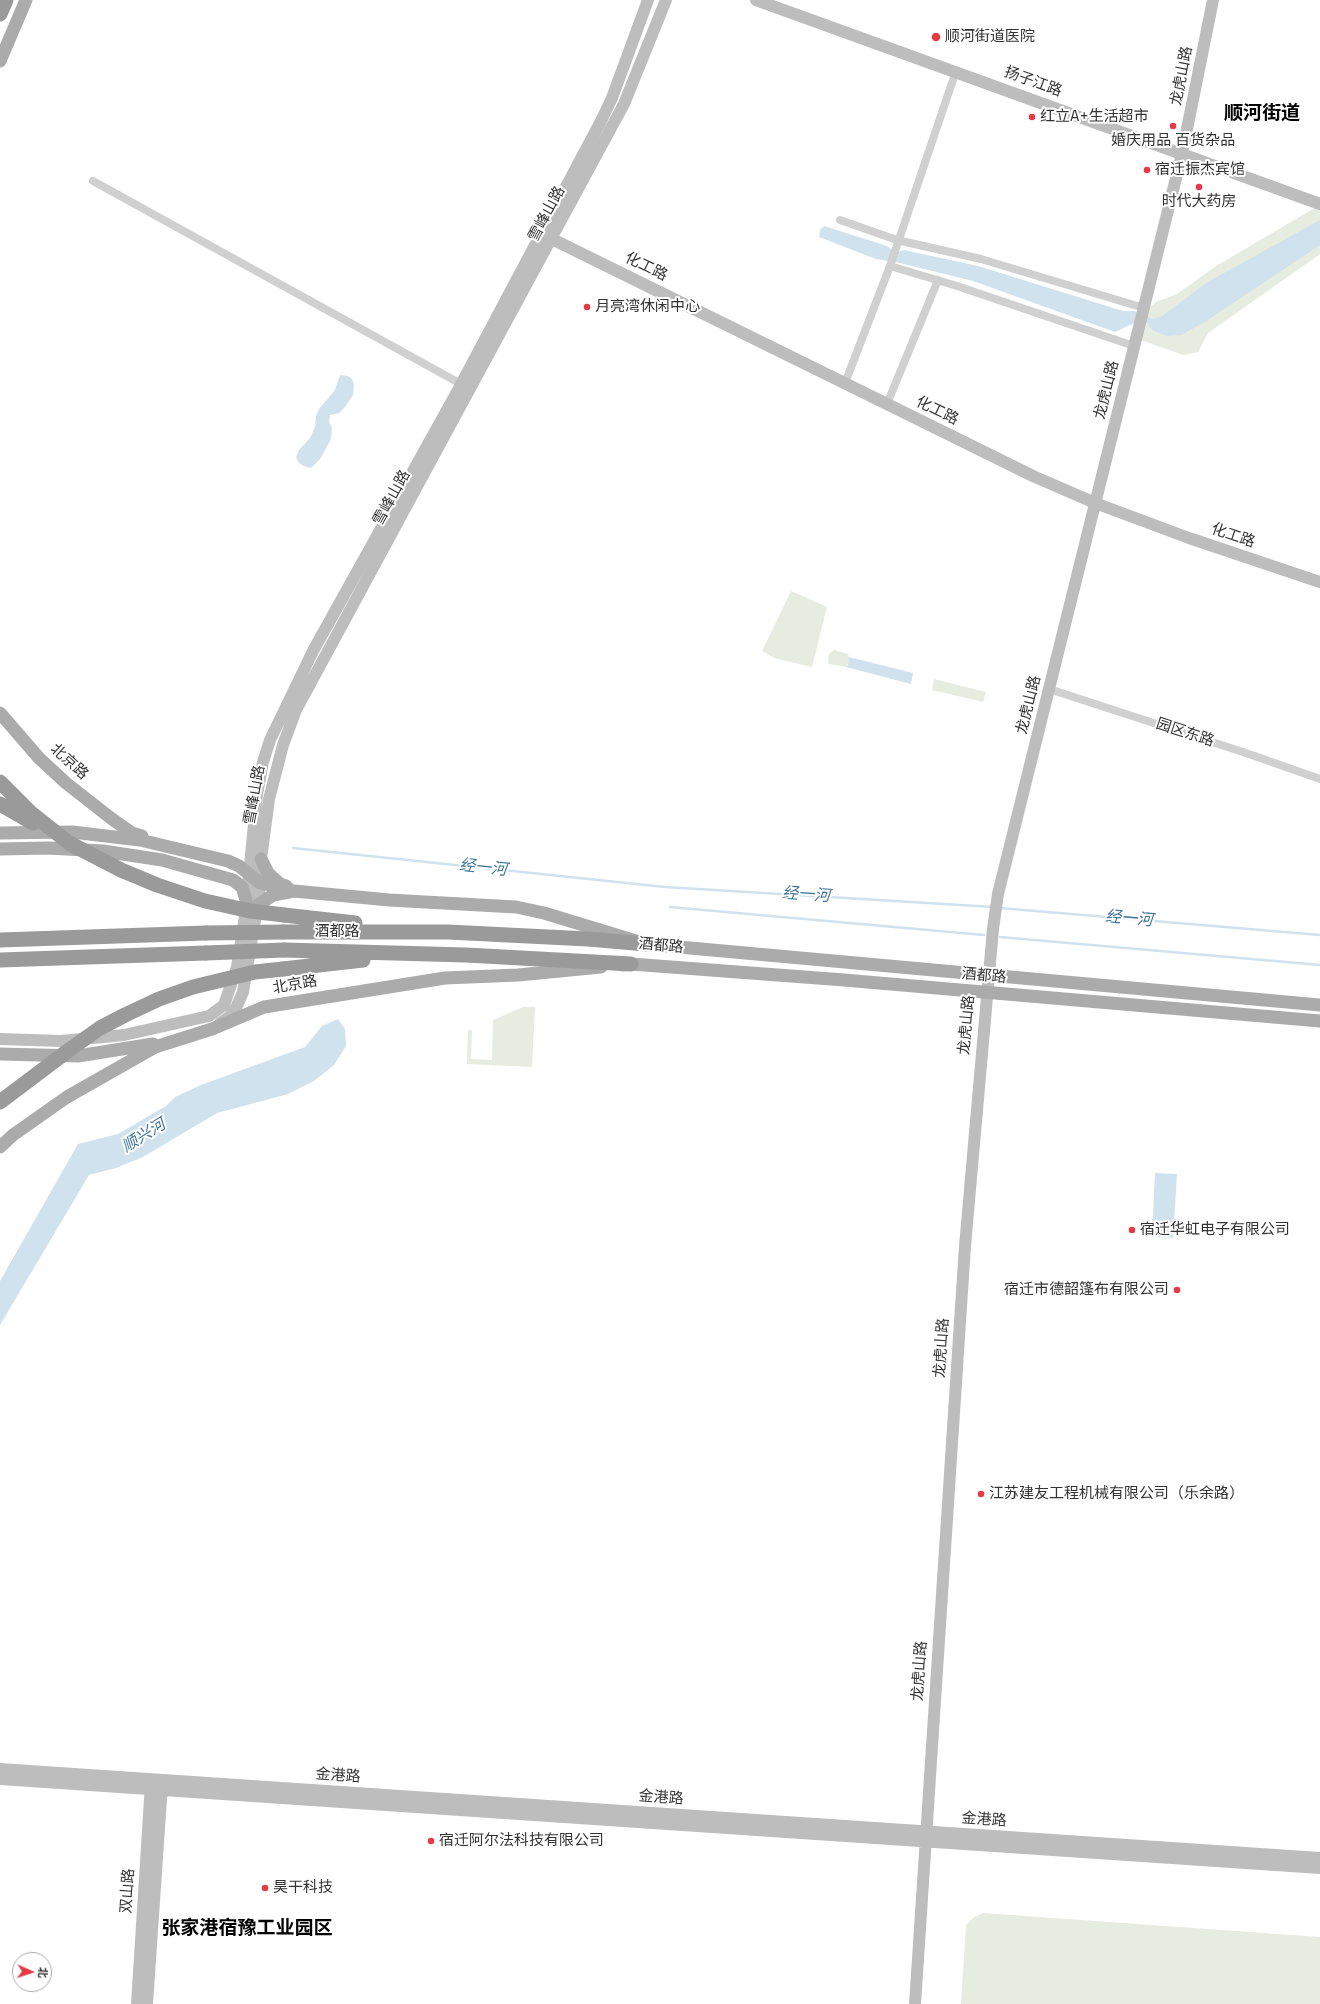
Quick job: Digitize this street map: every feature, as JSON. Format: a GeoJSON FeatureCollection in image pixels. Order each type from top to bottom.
{"type":"FeatureCollection","features":[{"type":"Feature","properties":{"kind":"highway"},"geometry":{"type":"LineString","coordinates":[[0,14],[6,0]]}},
{"type":"Feature","properties":{"kind":"highway"},"geometry":{"type":"LineString","coordinates":[[0,782],[30,812],[69,843]]}},
{"type":"Feature","properties":{"kind":"highway"},"geometry":{"type":"LineString","coordinates":[[0,804],[121,870],[156,885],[205,901],[250,911],[448,932]]}},
{"type":"Feature","properties":{"kind":"highway","name":"酒都路"},"geometry":{"type":"LineString","coordinates":[[0,940],[206,933],[448,932],[588,939],[646,944]]}},
{"type":"Feature","properties":{"kind":"highway","name":"酒都路"},"geometry":{"type":"LineString","coordinates":[[0,960],[284,950],[431,954],[631,964]]}},
{"type":"Feature","properties":{"kind":"highway"},"geometry":{"type":"LineString","coordinates":[[0,1111],[26,1085],[69,1050],[100,1028],[159,1000],[224,979],[283,969],[431,954]]}},
{"type":"Feature","properties":{"kind":"highway"},"geometry":{"type":"LineString","coordinates":[[0,1102],[26,1085]]}},
{"type":"Feature","properties":{"kind":"main road"},"geometry":{"type":"LineString","coordinates":[[0,61],[26,0]]}},
{"type":"Feature","properties":{"kind":"main road","name":"北京路"},"geometry":{"type":"LineString","coordinates":[[0,713],[39,758],[66,783],[132,833],[168,846]]}},
{"type":"Feature","properties":{"kind":"main road"},"geometry":{"type":"LineString","coordinates":[[0,833],[72,832],[140,840],[228,861],[239,866],[260,883],[309,891],[389,900],[516,907],[544,913],[646,944]]}},
{"type":"Feature","properties":{"kind":"main road"},"geometry":{"type":"LineString","coordinates":[[0,849],[48,848],[103,851],[162,860],[233,880],[242,887],[252,902],[282,892],[309,891]]}},
{"type":"Feature","properties":{"kind":"main road"},"geometry":{"type":"LineString","coordinates":[[255,858],[280,884],[309,891]]}},
{"type":"Feature","properties":{"kind":"main road","name":"酒都路"},"geometry":{"type":"LineString","coordinates":[[646,944],[1320,1005]]}},
{"type":"Feature","properties":{"kind":"main road","name":"北京路"},"geometry":{"type":"LineString","coordinates":[[0,1147],[13,1135],[67,1097],[155,1047],[212,1028],[264,1007],[445,978],[518,975],[631,964]]}},
{"type":"Feature","properties":{"kind":"main road","name":"酒都路"},"geometry":{"type":"LineString","coordinates":[[631,964],[844,980],[1320,1021]]}},
{"type":"Feature","properties":{"kind":"main road"},"geometry":{"type":"LineString","coordinates":[[0,1054],[78,1056],[182,1038]]}},
{"type":"Feature","properties":{"kind":"street","name":"雪峰山路"},"geometry":{"type":"LineString","coordinates":[[212,1028],[229,1017],[236,1008],[243,992],[247,977],[252,902],[260,883],[255,858],[261,772],[274,730],[313,651],[462,384],[602,121],[648,0]]}},
{"type":"Feature","properties":{"kind":"street","name":"雪峰山路"},"geometry":{"type":"LineString","coordinates":[[255,858],[275,769],[296,710],[324,655],[552,239],[624,104],[666,0]]}},
{"type":"Feature","properties":{"kind":"street","name":"扬子江路"},"geometry":{"type":"LineString","coordinates":[[756,0],[956,71],[1320,204]]}},
{"type":"Feature","properties":{"kind":"street","name":"龙虎山路"},"geometry":{"type":"LineString","coordinates":[[915,2004],[965,1246],[986,993],[998,894],[1182,154],[1213,0]]}},
{"type":"Feature","properties":{"kind":"street"},"geometry":{"type":"LineString","coordinates":[[845,383],[890,266],[897,240],[956,71]]}},
{"type":"Feature","properties":{"kind":"street"},"geometry":{"type":"LineString","coordinates":[[93,181],[462,384]]}},
{"type":"Feature","properties":{"kind":"street"},"geometry":{"type":"LineString","coordinates":[[840,220],[897,240],[980,259],[1144,308]]}},
{"type":"Feature","properties":{"kind":"street","name":"化工路"},"geometry":{"type":"LineString","coordinates":[[552,239],[1033,476],[1095,503],[1189,538],[1320,582]]}},
{"type":"Feature","properties":{"kind":"street"},"geometry":{"type":"LineString","coordinates":[[890,266],[938,280],[1134,346]]}},
{"type":"Feature","properties":{"kind":"street"},"geometry":{"type":"LineString","coordinates":[[887,404],[938,280]]}},
{"type":"Feature","properties":{"kind":"street","name":"园区东路"},"geometry":{"type":"LineString","coordinates":[[1049,689],[1225,746],[1320,779]]}},
{"type":"Feature","properties":{"kind":"street"},"geometry":{"type":"LineString","coordinates":[[0,1039],[61,1040],[124,1035],[210,1016],[224,1005],[230,992],[252,902],[249,873],[255,858]]}},
{"type":"Feature","properties":{"kind":"street"},"geometry":{"type":"LineString","coordinates":[[230,992],[236,1008],[264,1007]]}},
{"type":"Feature","properties":{"kind":"street","name":"金港路"},"geometry":{"type":"LineString","coordinates":[[0,1769],[156,1785],[925,1837],[1320,1868]]}},
{"type":"Feature","properties":{"kind":"street","name":"金港路"},"geometry":{"type":"LineString","coordinates":[[0,1780],[156,1785]]}},
{"type":"Feature","properties":{"kind":"street","name":"双山路"},"geometry":{"type":"LineString","coordinates":[[137,2004],[156,1785]]}},
{"type":"Feature","properties":{"kind":"street","name":"双山路"},"geometry":{"type":"LineString","coordinates":[[147,2004],[156,1785]]}},
{"type":"Feature","properties":{"kind":"street","name":"金港路"},"geometry":{"type":"LineString","coordinates":[[925,1837],[1320,1858]]}},
{"type":"Feature","properties":{"kind":"shaded area"},"geometry":{"type":"Polygon","coordinates":[[[1320,203],[1320,254],[1208,333],[1198,352],[1183,355],[1141,340],[1148,309],[1156,302],[1177,294],[1216,266],[1313,209],[1320,203]]]}},
{"type":"Feature","properties":{"kind":"shaded area"},"geometry":{"type":"Polygon","coordinates":[[[791,591],[827,607],[812,667],[774,658],[762,651],[791,591]]]}},
{"type":"Feature","properties":{"kind":"shaded area"},"geometry":{"type":"Polygon","coordinates":[[[834,650],[848,654],[850,660],[846,667],[829,664],[829,654],[834,650]]]}},
{"type":"Feature","properties":{"kind":"shaded area"},"geometry":{"type":"Polygon","coordinates":[[[934,679],[986,692],[983,702],[932,690],[934,679]]]}},
{"type":"Feature","properties":{"kind":"shaded area"},"geometry":{"type":"Polygon","coordinates":[[[523,1007],[535,1007],[532,1067],[467,1064],[468,1030],[472,1030],[471,1059],[492,1060],[493,1020],[523,1007]]]}},
{"type":"Feature","properties":{"kind":"shaded area"},"geometry":{"type":"Polygon","coordinates":[[[983,1913],[1320,1937],[1320,2004],[961,2004],[966,1925],[973,1918],[983,1913]]]}},
{"type":"Feature","properties":{"kind":"water"},"geometry":{"type":"Polygon","coordinates":[[[1320,220],[1320,245],[1203,323],[1181,335],[1167,336],[1152,330],[1148,323],[1136,322],[1115,332],[973,281],[900,263],[876,259],[819,237],[820,230],[824,226],[884,245],[898,252],[904,250],[978,266],[1123,311],[1134,311],[1153,319],[1161,317],[1206,283],[1320,220]]]}},
{"type":"Feature","properties":{"kind":"water"},"geometry":{"type":"Polygon","coordinates":[[[340,375],[348,376],[352,379],[354,385],[353,395],[339,413],[330,415],[329,422],[332,428],[331,439],[320,459],[311,468],[304,466],[299,463],[296,457],[299,450],[310,438],[315,427],[316,416],[319,409],[335,390],[340,375]]]}},
{"type":"Feature","properties":{"kind":"water"},"geometry":{"type":"Polygon","coordinates":[[[849,657],[913,673],[911,684],[846,667],[848,665],[849,657]]]}},
{"type":"Feature","properties":{"kind":"water","name":"顺兴河"},"geometry":{"type":"Polygon","coordinates":[[[338,1019],[345,1029],[346,1046],[334,1065],[314,1081],[288,1094],[217,1113],[143,1157],[116,1168],[89,1175],[0,1325],[0,1281],[78,1144],[118,1134],[166,1106],[175,1097],[201,1085],[305,1047],[322,1026],[338,1019]]]}},
{"type":"Feature","properties":{"kind":"water"},"geometry":{"type":"Polygon","coordinates":[[[1155,1173],[1177,1174],[1173,1238],[1152,1237],[1155,1173]]]}},
{"type":"Feature","properties":{"kind":"waterway","name":"经一河"},"geometry":{"type":"LineString","coordinates":[[293,848],[665,887],[993,907]]}},
{"type":"Feature","properties":{"kind":"waterway","name":"经一河"},"geometry":{"type":"LineString","coordinates":[[670,907],[984,935]]}},
{"type":"Feature","properties":{"kind":"waterway","name":"经一河"},"geometry":{"type":"LineString","coordinates":[[1000,908],[1320,935]]}},
{"type":"Feature","properties":{"kind":"waterway","name":"经一河"},"geometry":{"type":"LineString","coordinates":[[1000,937],[1320,965]]}},
{"type":"Feature","properties":{"kind":"place","name":"顺河街道医院"},"geometry":{"type":"Point","coordinates":[936,37]}},
{"type":"Feature","properties":{"kind":"place","name":"红立A+生活超市"},"geometry":{"type":"Point","coordinates":[1032,117]}},
{"type":"Feature","properties":{"kind":"place","name":"婚庆用品 百货杂品"},"geometry":{"type":"Point","coordinates":[1173,126]}},
{"type":"Feature","properties":{"kind":"place","name":"宿迁振杰宾馆"},"geometry":{"type":"Point","coordinates":[1147,170]}},
{"type":"Feature","properties":{"kind":"place","name":"时代大药房"},"geometry":{"type":"Point","coordinates":[1199,187]}},
{"type":"Feature","properties":{"kind":"place","name":"月亮湾休闲中心"},"geometry":{"type":"Point","coordinates":[587,307]}},
{"type":"Feature","properties":{"kind":"place","name":"宿迁华虹电子有限公司"},"geometry":{"type":"Point","coordinates":[1132,1230]}},
{"type":"Feature","properties":{"kind":"place","name":"宿迁市德韶篷布有限公司"},"geometry":{"type":"Point","coordinates":[1177,1290]}},
{"type":"Feature","properties":{"kind":"place","name":"江苏建友工程机械有限公司（乐余路）"},"geometry":{"type":"Point","coordinates":[981,1494]}},
{"type":"Feature","properties":{"kind":"place","name":"宿迁阿尔法科技有限公司"},"geometry":{"type":"Point","coordinates":[431,1841]}},
{"type":"Feature","properties":{"kind":"place","name":"昊干科技"},"geometry":{"type":"Point","coordinates":[265,1888]}},
{"type":"Feature","properties":{"kind":"district","name":"顺河街道"},"geometry":{"type":"Point","coordinates":[1262,114]}},
{"type":"Feature","properties":{"kind":"district","name":"张家港宿豫工业园区"},"geometry":{"type":"Point","coordinates":[247,1929]}}]}
